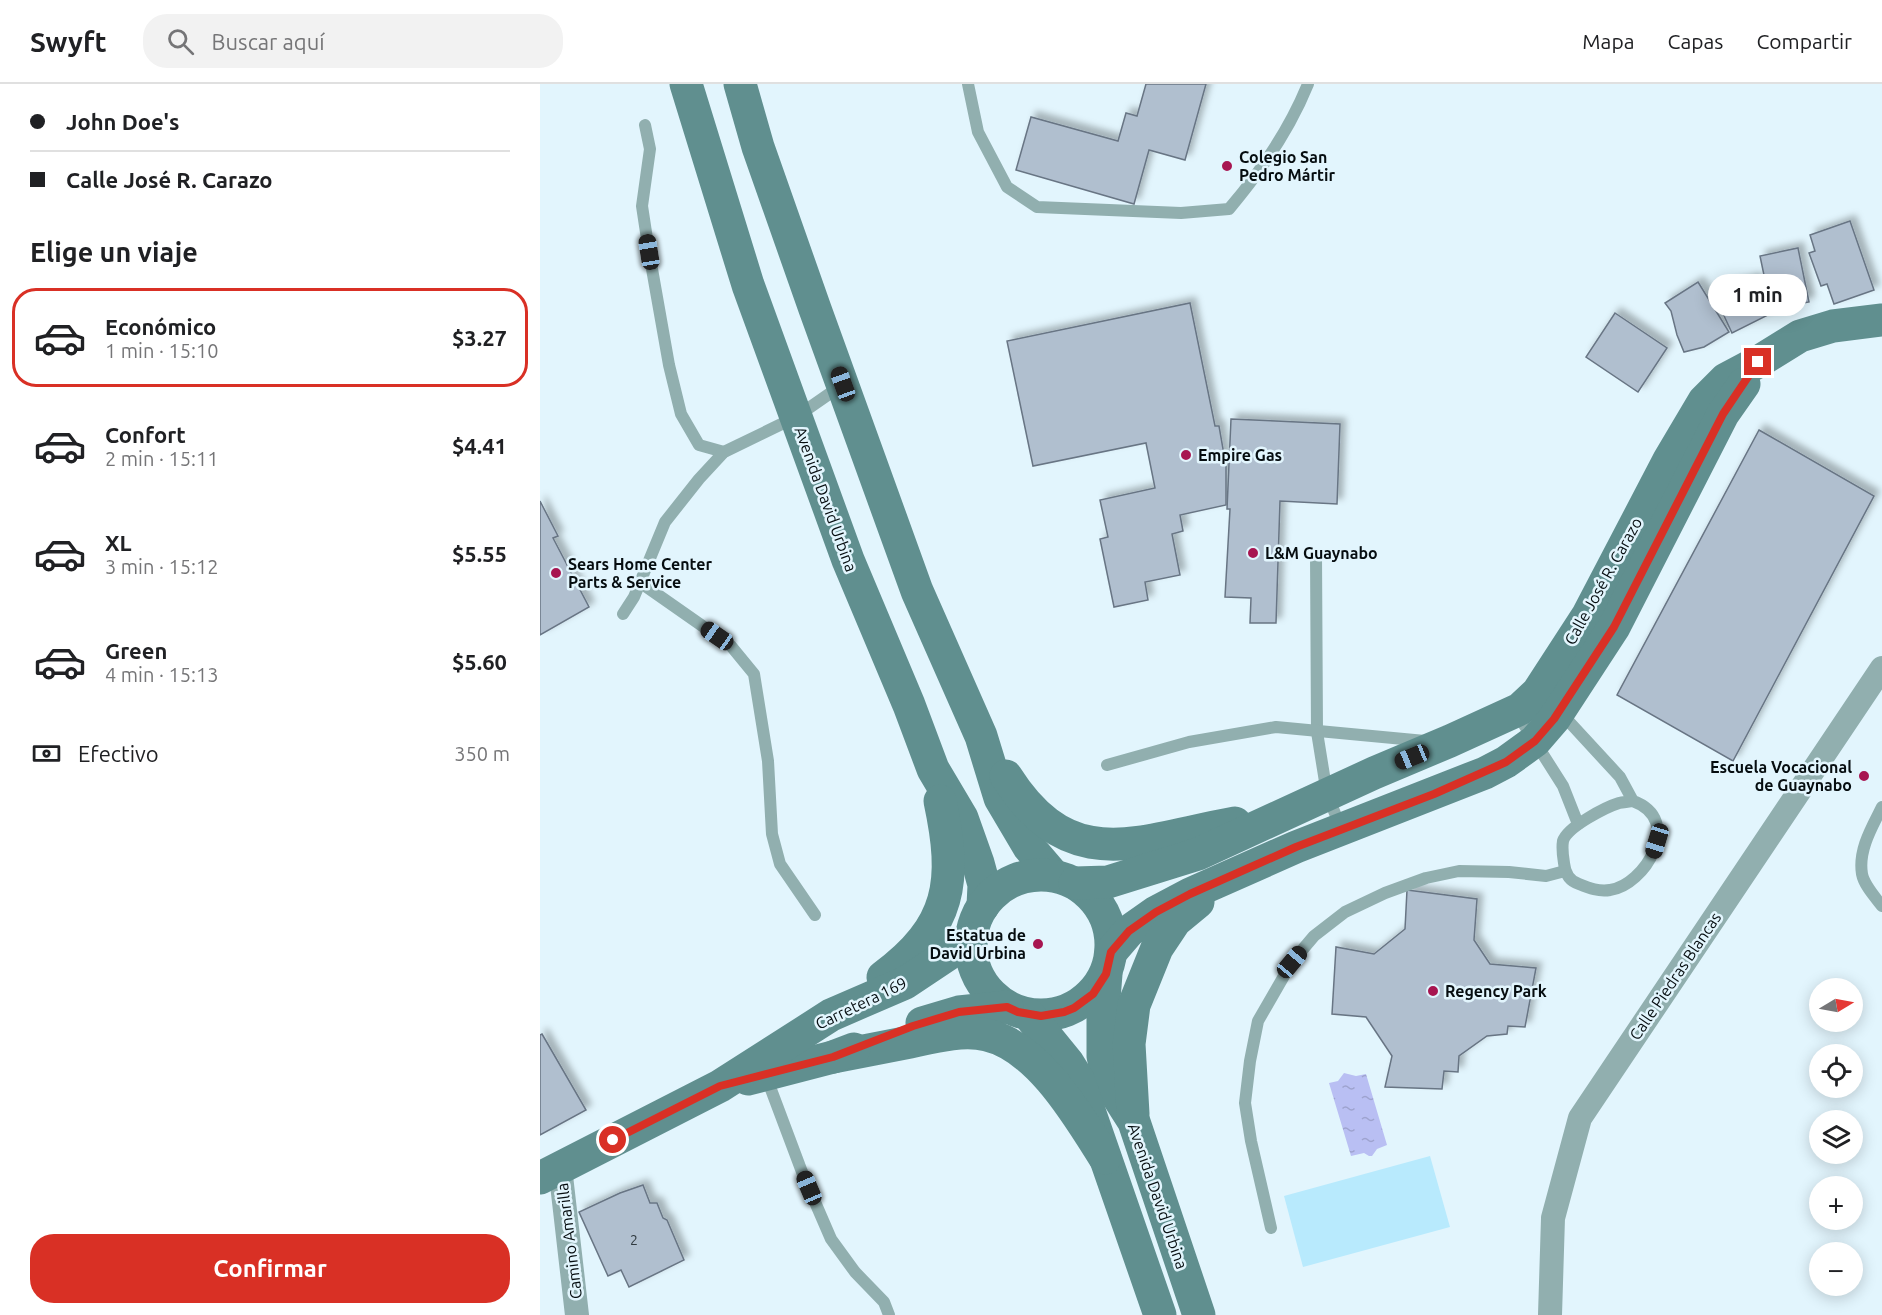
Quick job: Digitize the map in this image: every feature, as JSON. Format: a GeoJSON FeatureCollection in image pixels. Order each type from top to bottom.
{"type":"FeatureCollection","features":[{"type":"Feature","properties":{"kind":"street","name":"Avenida David Urbina"},"geometry":{"type":"LineString","coordinates":[[686,84],[748,285],[848,560],[909,705],[933,769],[962,819],[974,852],[984,885],[982,906]]}},
{"type":"Feature","properties":{"kind":"street"},"geometry":{"type":"LineString","coordinates":[[740,84],[758,147],[917,591],[981,736],[1000,798],[1029,847],[1064,879],[1085,890],[1101,907],[1110,928],[1108,963],[1093,994],[1074,1008],[1053,1015],[1018,1011]]}},
{"type":"Feature","properties":{"kind":"street","name":"Calle José R. Carazo"},"geometry":{"type":"LineString","coordinates":[[1108,963],[1129,931],[1156,912],[1225,879],[1485,772],[1506,762],[1535,741],[1542,703],[1614,627],[1723,414],[1758,362],[1800,336],[1833,326],[1882,320]]}},
{"type":"Feature","properties":{"kind":"street","name":"Calle Piedras Blancas"},"geometry":{"type":"LineString","coordinates":[[1550,1315],[1553,1218],[1580,1118],[1882,668]]}},
{"type":"Feature","properties":{"kind":"street"},"geometry":{"type":"LineString","coordinates":[[1160,1315],[1078,1079],[1068,1063],[1018,1011],[989,992],[977,973],[973,962],[971,939],[982,906],[999,889],[1019,878],[1042,874],[1064,879],[1108,882],[1198,854],[1374,773],[1542,703]]}},
{"type":"Feature","properties":{"kind":"street"},"geometry":{"type":"LineString","coordinates":[[981,736],[1023,799],[1060,832],[1082,840],[1110,845],[1127,845],[1281,816]]}},
{"type":"Feature","properties":{"kind":"street"},"geometry":{"type":"LineString","coordinates":[[831,1015],[916,950],[932,929],[943,908],[949,870],[948,849],[933,769]]}},
{"type":"Feature","properties":{"kind":"street"},"geometry":{"type":"LineString","coordinates":[[1134,1122],[1129,1044],[1134,1005],[1146,972],[1157,948],[1175,921],[1225,879]]}},
{"type":"Feature","properties":{"kind":"street","name":"Carretera 169"},"geometry":{"type":"LineString","coordinates":[[550,1172],[720,1086],[831,1015],[905,983],[971,939]]}},
{"type":"Feature","properties":{"kind":"street","name":"Avenida David Urbina"},"geometry":{"type":"LineString","coordinates":[[1108,963],[1103,1011],[1103,1056],[1113,1089],[1134,1122],[1199,1315]]}},
{"type":"Feature","properties":{"kind":"street","name":"Carretera 169"},"geometry":{"type":"LineString","coordinates":[[720,1086],[833,1057],[913,1026],[959,1012],[1018,1011]]}},
{"type":"Feature","properties":{"kind":"street"},"geometry":{"type":"LineString","coordinates":[[833,1057],[950,1034],[987,1035],[1011,1046],[1042,1070],[1067,1098],[1105,1158]]}},
{"type":"Feature","properties":{"kind":"street","name":"Camino Amarilla"},"geometry":{"type":"LineString","coordinates":[[550,1172],[577,1315]]}},
{"type":"Feature","properties":{"kind":"lane"},"geometry":{"type":"LineString","coordinates":[[968,84],[978,132],[1007,187],[1037,207],[1181,213],[1229,209],[1257,176],[1295,116],[1308,84]]}},
{"type":"Feature","properties":{"kind":"lane"},"geometry":{"type":"LineString","coordinates":[[645,125],[650,149],[642,206],[669,365],[681,414],[699,445],[724,452]]}},
{"type":"Feature","properties":{"kind":"lane"},"geometry":{"type":"LineString","coordinates":[[623,614],[640,583],[665,522],[724,452],[796,417],[843,384]]}},
{"type":"Feature","properties":{"kind":"lane"},"geometry":{"type":"LineString","coordinates":[[1316,554],[1317,732],[1327,794],[1341,830]]}},
{"type":"Feature","properties":{"kind":"lane"},"geometry":{"type":"LineString","coordinates":[[640,583],[731,646],[754,674],[768,760],[772,834],[783,870],[815,915]]}},
{"type":"Feature","properties":{"kind":"lane"},"geometry":{"type":"LineString","coordinates":[[1542,703],[1620,777],[1633,801]]}},
{"type":"Feature","properties":{"kind":"lane"},"geometry":{"type":"LineString","coordinates":[[1107,765],[1189,742],[1276,727],[1415,741],[1450,741]]}},
{"type":"Feature","properties":{"kind":"lane"},"geometry":{"type":"LineString","coordinates":[[1535,741],[1563,786],[1578,824]]}},
{"type":"Feature","properties":{"kind":"lane"},"geometry":{"type":"LineString","coordinates":[[1633,801],[1651,811],[1659,829],[1653,854],[1631,880],[1612,890],[1600,891],[1575,883],[1565,871],[1563,841],[1568,832],[1578,824],[1618,803],[1633,801]]}},
{"type":"Feature","properties":{"kind":"lane"},"geometry":{"type":"LineString","coordinates":[[1882,807],[1868,835],[1863,855],[1862,875],[1882,906]]}},
{"type":"Feature","properties":{"kind":"lane"},"geometry":{"type":"LineString","coordinates":[[1271,1228],[1251,1141],[1245,1103],[1258,1021],[1292,962],[1314,936],[1345,912],[1385,893],[1426,878],[1459,871],[1509,872],[1546,876],[1565,871]]}},
{"type":"Feature","properties":{"kind":"lane"},"geometry":{"type":"LineString","coordinates":[[765,1075],[802,1172],[831,1239],[855,1272],[884,1302],[889,1315]]}},
{"type":"Feature","properties":{"kind":"shaded area"},"geometry":{"type":"Polygon","coordinates":[[[1430,1156],[1450,1227],[1303,1267],[1284,1196],[1430,1156]]]}},
{"type":"Feature","properties":{"kind":"water"},"geometry":{"type":"Polygon","coordinates":[[[1344,1073],[1356,1076],[1366,1074],[1387,1145],[1377,1149],[1372,1156],[1364,1153],[1351,1156],[1329,1083],[1338,1081],[1344,1073]]]}},
{"type":"Feature","properties":{"kind":"building"},"geometry":{"type":"Polygon","coordinates":[[[1146,84],[1206,84],[1185,160],[1149,150],[1134,204],[1016,170],[1031,117],[1118,141],[1126,113],[1137,116],[1146,84]]]}},
{"type":"Feature","properties":{"kind":"building"},"geometry":{"type":"Polygon","coordinates":[[[1850,221],[1874,290],[1834,304],[1827,284],[1821,286],[1809,253],[1815,251],[1810,235],[1850,221]]]}},
{"type":"Feature","properties":{"kind":"building"},"geometry":{"type":"Polygon","coordinates":[[[1798,248],[1809,302],[1771,309],[1760,256],[1798,248]]]}},
{"type":"Feature","properties":{"kind":"building"},"geometry":{"type":"Polygon","coordinates":[[[1755,279],[1770,314],[1732,333],[1713,292],[1755,279]]]}},
{"type":"Feature","properties":{"kind":"building"},"geometry":{"type":"Polygon","coordinates":[[[1698,282],[1729,332],[1704,347],[1684,352],[1671,311],[1665,303],[1698,282]]]}},
{"type":"Feature","properties":{"kind":"building","name":"Empire Gas"},"geometry":{"type":"Polygon","coordinates":[[[1190,303],[1215,426],[1219,426],[1226,466],[1226,505],[1180,515],[1183,531],[1172,534],[1180,575],[1145,582],[1148,600],[1114,607],[1100,539],[1108,537],[1100,500],[1155,488],[1146,443],[1033,466],[1007,341],[1190,303]]]}},
{"type":"Feature","properties":{"kind":"building"},"geometry":{"type":"Polygon","coordinates":[[[1615,313],[1667,348],[1638,392],[1586,357],[1615,313]]]}},
{"type":"Feature","properties":{"kind":"building","name":"L&M Guaynabo"},"geometry":{"type":"Polygon","coordinates":[[[1231,419],[1340,424],[1337,504],[1280,501],[1276,623],[1250,623],[1251,598],[1225,597],[1230,509],[1227,509],[1231,419]]]}},
{"type":"Feature","properties":{"kind":"building"},"geometry":{"type":"Polygon","coordinates":[[[1759,430],[1874,496],[1733,761],[1617,695],[1759,430]]]}},
{"type":"Feature","properties":{"kind":"building","name":"Sears Home Center Parts & Service"},"geometry":{"type":"Polygon","coordinates":[[[540,501],[558,536],[553,538],[589,607],[540,635],[540,501]]]}},
{"type":"Feature","properties":{"kind":"building","name":"Regency Park"},"geometry":{"type":"Polygon","coordinates":[[[1407,890],[1477,899],[1474,940],[1490,964],[1536,968],[1525,1027],[1508,1026],[1507,1034],[1487,1036],[1459,1056],[1458,1072],[1444,1071],[1442,1089],[1385,1087],[1392,1056],[1366,1017],[1332,1014],[1336,947],[1374,954],[1405,929],[1407,890]]]}},
{"type":"Feature","properties":{"kind":"building"},"geometry":{"type":"Polygon","coordinates":[[[542,1034],[586,1110],[540,1135],[540,1035],[542,1034]]]}},
{"type":"Feature","properties":{"kind":"building"},"geometry":{"type":"Polygon","coordinates":[[[643,1185],[650,1203],[657,1203],[663,1218],[667,1220],[684,1260],[629,1287],[621,1270],[608,1276],[579,1212],[643,1185]]]}},
{"type":"Feature","properties":{"kind":"place","name":"Colegio San Pedro Mártir"},"geometry":{"type":"Point","coordinates":[1227,166]}},
{"type":"Feature","properties":{"kind":"place","name":"Empire Gas"},"geometry":{"type":"Point","coordinates":[1186,455]}},
{"type":"Feature","properties":{"kind":"place","name":"L&M Guaynabo"},"geometry":{"type":"Point","coordinates":[1253,553]}},
{"type":"Feature","properties":{"kind":"place","name":"Sears Home Center Parts & Service"},"geometry":{"type":"Point","coordinates":[556,573]}},
{"type":"Feature","properties":{"kind":"place","name":"Escuela Vocacional de Guaynabo"},"geometry":{"type":"Point","coordinates":[1864,776]}},
{"type":"Feature","properties":{"kind":"place","name":"Estatua de David Urbina"},"geometry":{"type":"Point","coordinates":[1038,944]}},
{"type":"Feature","properties":{"kind":"place","name":"Regency Park"},"geometry":{"type":"Point","coordinates":[1433,991]}},
{"type":"Feature","properties":{"kind":"route"},"geometry":{"type":"LineString","coordinates":[[613,1140],[720,1086],[833,1057],[913,1026],[959,1012],[1007,1007],[1029,1015],[1041,1016],[1053,1015],[1074,1008],[1093,994],[1100,984],[1106,974],[1111,952],[1129,931],[1156,912],[1190,894],[1296,847],[1434,794],[1506,762],[1535,741],[1554,719],[1614,627],[1723,414],[1758,362]]}}]}
